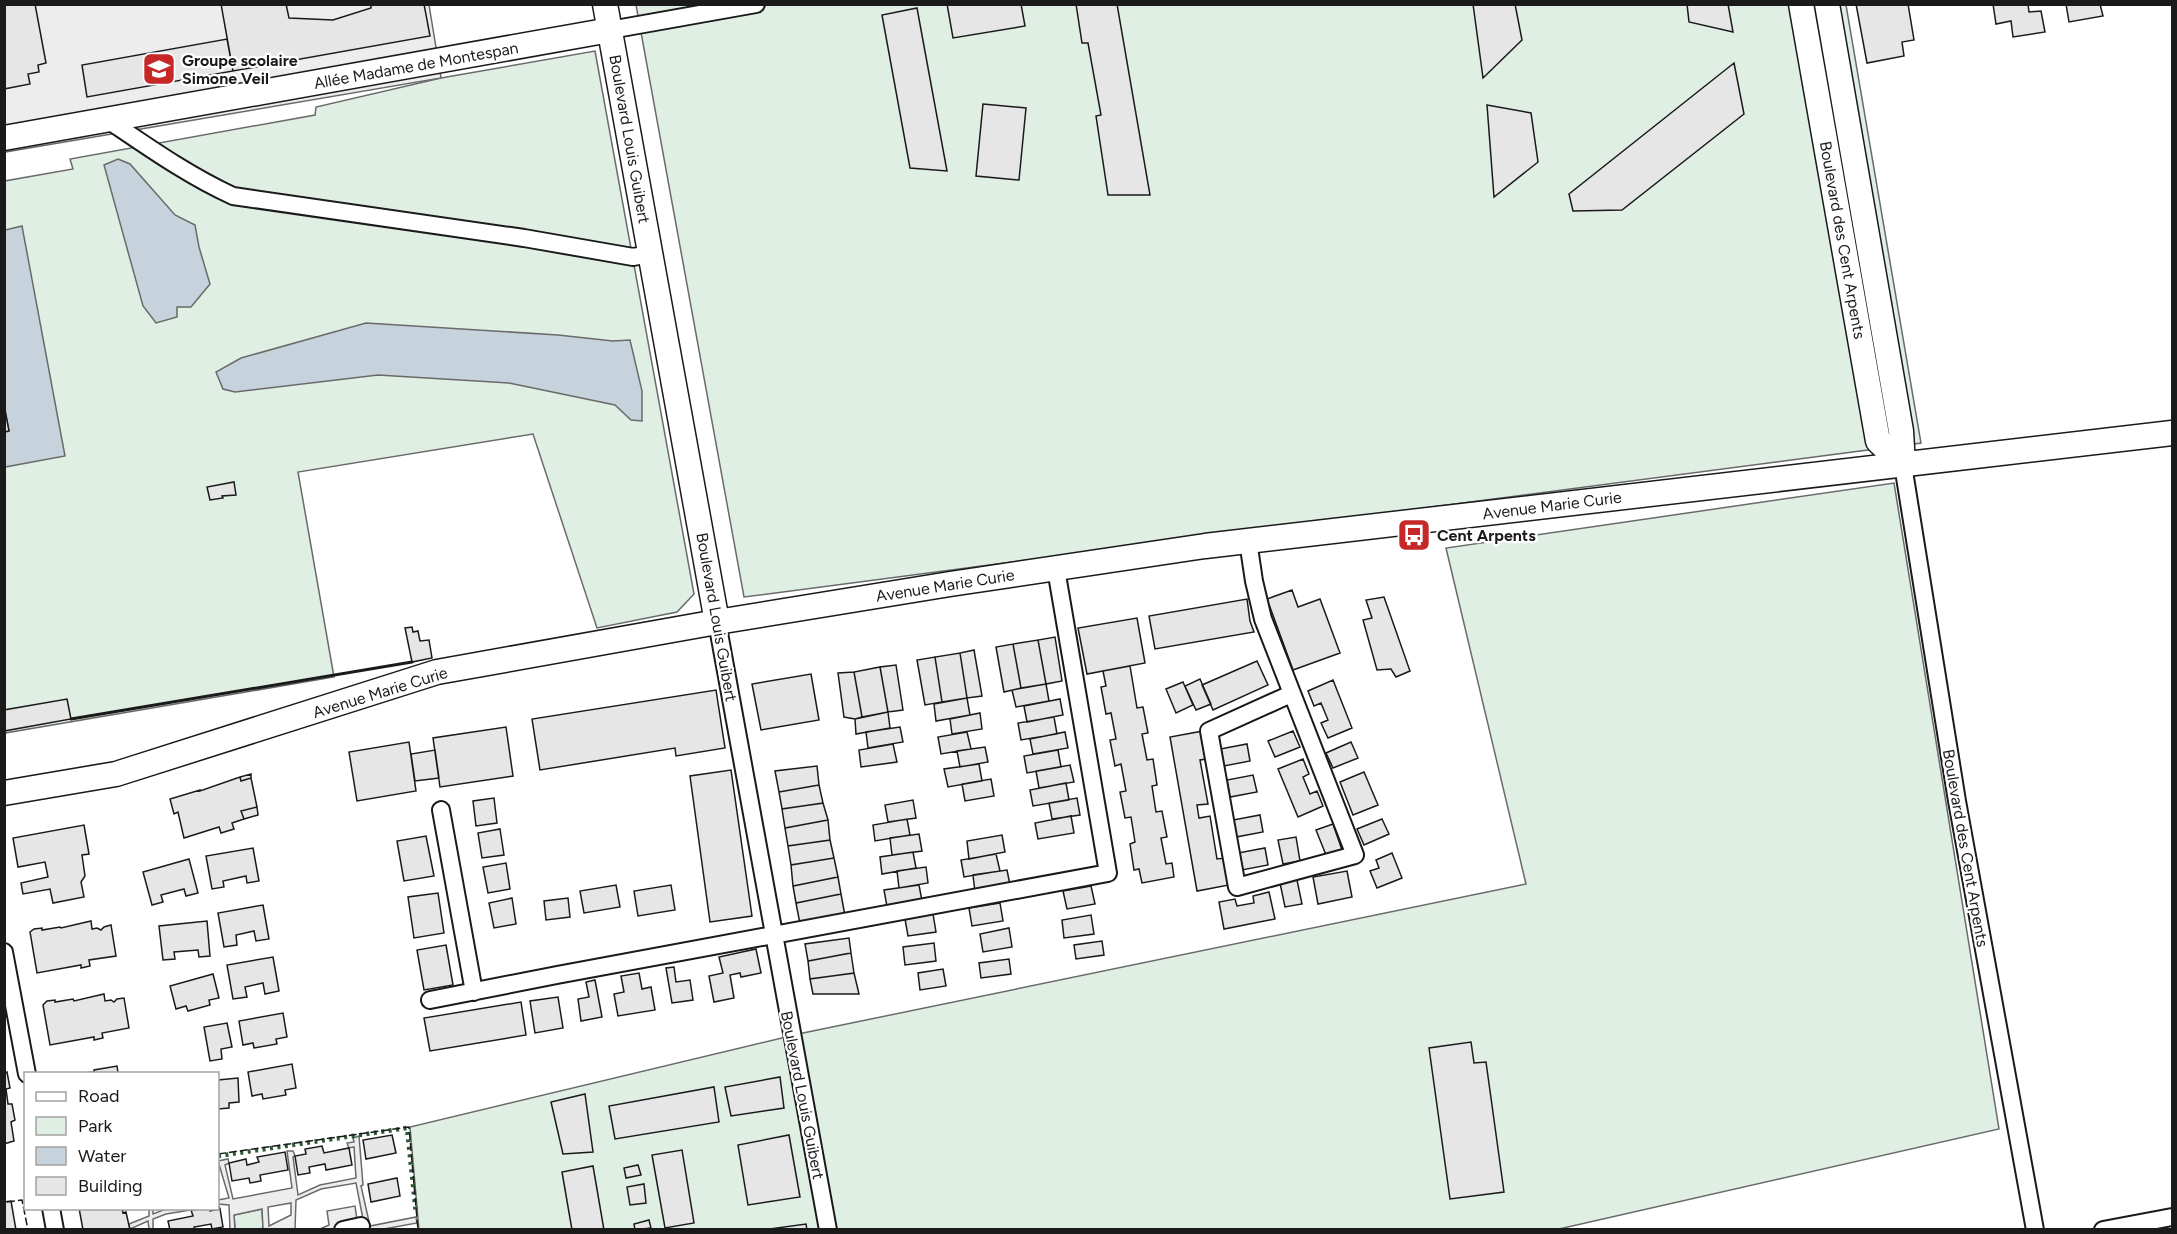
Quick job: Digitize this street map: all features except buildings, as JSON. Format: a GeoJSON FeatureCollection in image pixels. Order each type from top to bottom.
{"type":"FeatureCollection","features":[{"type":"Feature","properties":{"kind":"main road","name":"Boulevard Louis Guibert"},"geometry":{"type":"LineString","coordinates":[[605,4],[717,622]]}},
{"type":"Feature","properties":{"kind":"main road","name":"Boulevard des Cent Arpents"},"geometry":{"type":"LineString","coordinates":[[1801,4],[1878,441],[1903,465]]}},
{"type":"Feature","properties":{"kind":"main road","name":"Boulevard des Cent Arpents"},"geometry":{"type":"LineString","coordinates":[[1827,4],[1901,431],[1903,465]]}},
{"type":"Feature","properties":{"kind":"main road","name":"Allée Madame de Montespan"},"geometry":{"type":"LineString","coordinates":[[4,138],[610,30]]}},
{"type":"Feature","properties":{"kind":"main road","name":"Avenue Marie Curie"},"geometry":{"type":"LineString","coordinates":[[4,793],[116,774],[437,672],[717,622],[1248,541],[2172,433]]}},
{"type":"Feature","properties":{"kind":"street","name":"Allée Madame de Montespan"},"geometry":{"type":"LineString","coordinates":[[610,30],[756,4]]}},
{"type":"Feature","properties":{"kind":"street"},"geometry":{"type":"LineString","coordinates":[[108,120],[146,146],[233,196],[524,238],[633,257],[651,254]]}},
{"type":"Feature","properties":{"kind":"street","name":"Boulevard des Cent Arpents"},"geometry":{"type":"LineString","coordinates":[[1903,465],[1958,801],[2035,1230]]}},
{"type":"Feature","properties":{"kind":"street"},"geometry":{"type":"LineString","coordinates":[[1248,541],[1263,619],[1354,855],[1237,887],[1209,731],[1291,694]]}},
{"type":"Feature","properties":{"kind":"street"},"geometry":{"type":"LineString","coordinates":[[430,1000],[1108,873],[1056,569]]}},
{"type":"Feature","properties":{"kind":"street","name":"Boulevard Louis Guibert"},"geometry":{"type":"LineString","coordinates":[[717,622],[828,1230]]}},
{"type":"Feature","properties":{"kind":"street"},"geometry":{"type":"LineString","coordinates":[[441,810],[474,992]]}},
{"type":"Feature","properties":{"kind":"street"},"geometry":{"type":"LineString","coordinates":[[4,952],[9,998],[27,1072]]}},
{"type":"Feature","properties":{"kind":"street"},"geometry":{"type":"LineString","coordinates":[[51,1210],[55,1230]]}},
{"type":"Feature","properties":{"kind":"street"},"geometry":{"type":"LineString","coordinates":[[2103,1230],[2172,1217]]}},
{"type":"Feature","properties":{"kind":"street"},"geometry":{"type":"LineString","coordinates":[[343,1230],[361,1226]]}},
{"type":"Feature","properties":{"kind":"green space"},"geometry":{"type":"Polygon","coordinates":[[[636,5],[1846,5],[1921,443],[744,597],[636,5]]]}},
{"type":"Feature","properties":{"kind":"green space"},"geometry":{"type":"Polygon","coordinates":[[[595,51],[694,594],[677,612],[597,628],[533,434],[298,472],[334,677],[5,733],[5,181],[73,169],[70,159],[315,115],[316,107],[441,78],[595,51]]]}},
{"type":"Feature","properties":{"kind":"green space"},"geometry":{"type":"Polygon","coordinates":[[[1894,483],[1999,1129],[1559,1229],[419,1230],[410,1127],[803,1033],[1526,884],[1446,548],[1894,483]]]}},
{"type":"Feature","properties":{"kind":"green space"},"geometry":{"type":"Polygon","coordinates":[[[262,1209],[263,1229],[235,1229],[234,1215],[262,1209]]]}},
{"type":"Feature","properties":{"kind":"shaded area"},"geometry":{"type":"Polygon","coordinates":[[[5,5],[429,5],[441,78],[5,152],[5,5]]]}},
{"type":"Feature","properties":{"kind":"shaded area"},"geometry":{"type":"Polygon","coordinates":[[[359,1136],[363,1185],[361,1186],[370,1226],[416,1217],[417,1223],[384,1229],[320,1229],[329,1225],[327,1211],[355,1206],[357,1220],[363,1219],[356,1183],[321,1189],[296,1200],[295,1229],[261,1229],[263,1228],[262,1209],[234,1215],[235,1229],[230,1229],[229,1205],[219,1204],[219,1200],[229,1198],[219,1161],[228,1159],[229,1163],[225,1165],[233,1199],[292,1188],[287,1151],[293,1151],[298,1195],[320,1185],[356,1178],[354,1147],[349,1148],[347,1143],[354,1142],[353,1138],[359,1136]],[[291,1203],[268,1207],[269,1226],[291,1215],[291,1203]]]}},
{"type":"Feature","properties":{"kind":"shaded area"},"geometry":{"type":"Polygon","coordinates":[[[149,1210],[153,1210],[153,1214],[163,1210],[191,1210],[166,1214],[153,1219],[153,1229],[149,1229],[148,1221],[130,1229],[129,1224],[149,1216],[149,1210]]]}},
{"type":"Feature","properties":{"kind":"water"},"geometry":{"type":"Polygon","coordinates":[[[118,159],[130,164],[175,215],[195,225],[210,284],[191,307],[177,307],[177,317],[156,323],[143,306],[104,165],[118,159]]]}},
{"type":"Feature","properties":{"kind":"water"},"geometry":{"type":"Polygon","coordinates":[[[22,226],[65,456],[5,467],[5,432],[9,431],[4,405],[5,230],[22,226]]]}},
{"type":"Feature","properties":{"kind":"water"},"geometry":{"type":"Polygon","coordinates":[[[366,323],[558,335],[613,341],[630,340],[642,391],[642,421],[631,420],[615,405],[509,383],[378,375],[235,392],[223,389],[216,372],[241,358],[366,323]]]}},
{"type":"Feature","properties":{"kind":"hedge"},"geometry":{"type":"LineString","coordinates":[[219,1156],[407,1128],[416,1214]]}},
{"type":"Feature","properties":{"kind":"fence"},"geometry":{"type":"LineString","coordinates":[[219,1154],[409,1127],[418,1230]]}},
{"type":"Feature","properties":{"kind":"fence"},"geometry":{"type":"LineString","coordinates":[[7,1202],[22,1200],[28,1230]]}},
{"type":"Feature","properties":{"kind":"wall"},"geometry":{"type":"LineString","coordinates":[[71,719],[412,662]]}},
{"type":"Feature","properties":{"kind":"place","name":"Groupe scolaire Simone Veil"},"geometry":{"type":"Point","coordinates":[159,69]}},
{"type":"Feature","properties":{"kind":"place","name":"Cent Arpents"},"geometry":{"type":"Point","coordinates":[1414,535]}}]}
